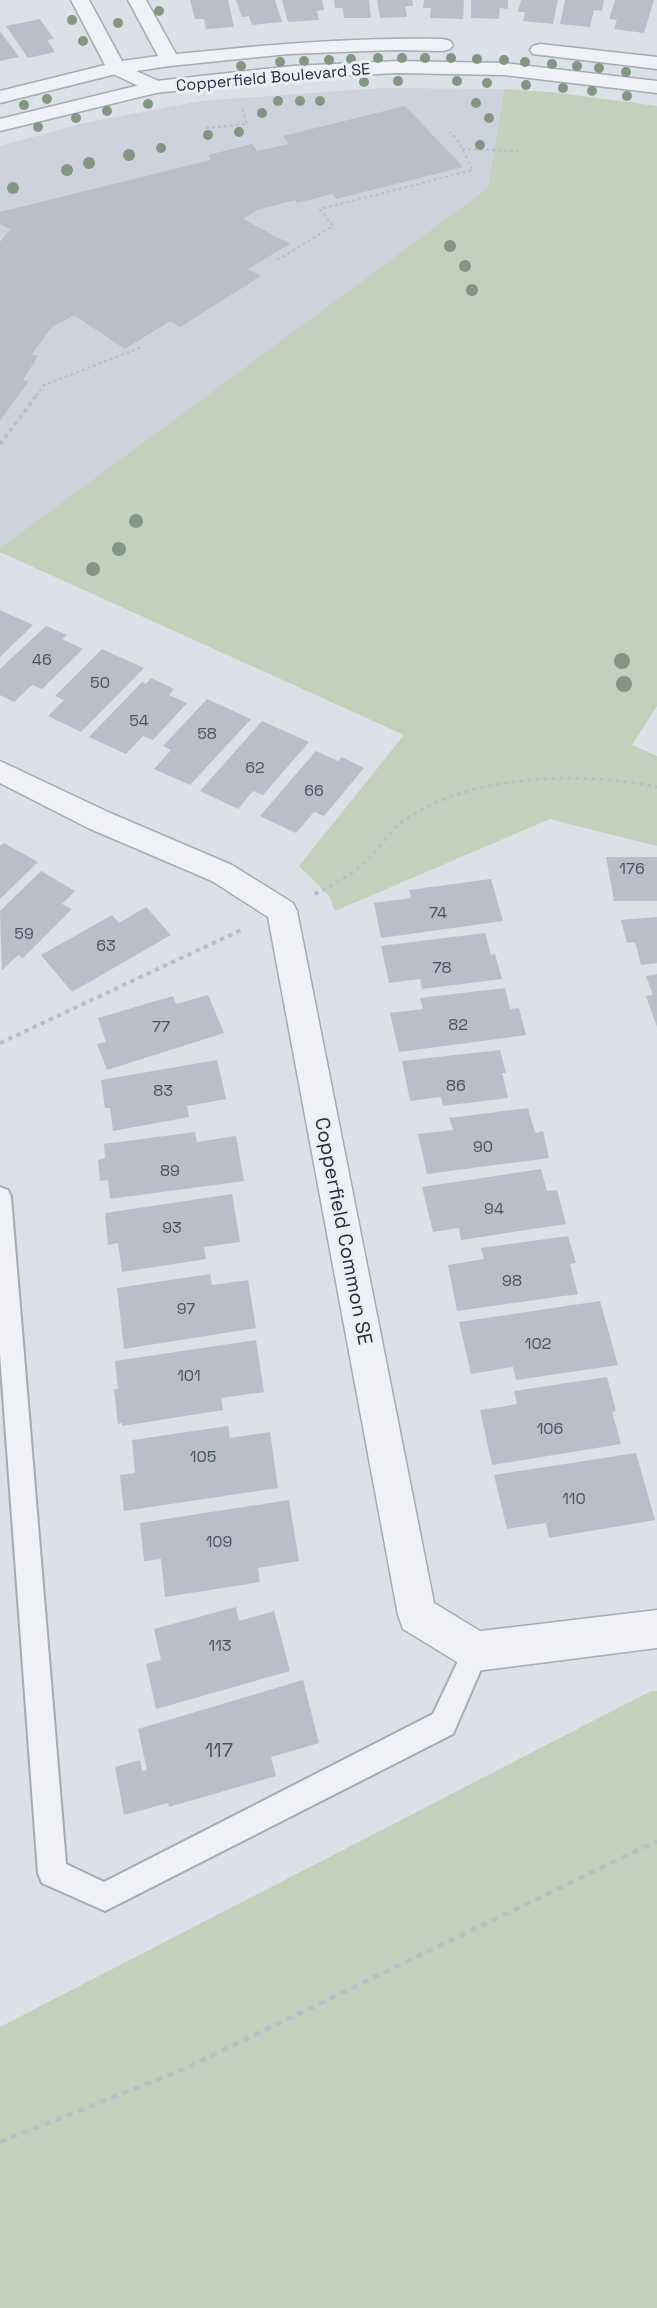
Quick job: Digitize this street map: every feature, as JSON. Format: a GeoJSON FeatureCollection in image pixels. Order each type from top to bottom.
{"type":"FeatureCollection","features":[{"type":"Feature","properties":{"kind":"street"},"geometry":{"type":"LineString","coordinates":[[80,0],[116,68],[156,87],[170,60],[137,0]]}},
{"type":"Feature","properties":{"kind":"street","name":"Copperfield Boulevard SE"},"geometry":{"type":"LineString","coordinates":[[0,97],[116,68],[170,60],[290,48],[393,44],[464,46]]}},
{"type":"Feature","properties":{"kind":"street"},"geometry":{"type":"LineString","coordinates":[[524,49],[657,63]]}},
{"type":"Feature","properties":{"kind":"street","name":"Copperfield Boulevard SE"},"geometry":{"type":"LineString","coordinates":[[0,125],[156,87],[293,72],[398,67],[503,69],[657,87]]}},
{"type":"Feature","properties":{"kind":"street"},"geometry":{"type":"LineString","coordinates":[[0,771],[98,820],[222,873],[282,911]]}},
{"type":"Feature","properties":{"kind":"street","name":"Copperfield Common SE"},"geometry":{"type":"LineString","coordinates":[[282,911],[417,1615],[476,1651]]}},
{"type":"Feature","properties":{"kind":"street"},"geometry":{"type":"LineString","coordinates":[[476,1651],[657,1629]]}},
{"type":"Feature","properties":{"kind":"lane"},"geometry":{"type":"LineString","coordinates":[[0,1197],[52,1873],[105,1897],[443,1724],[476,1651]]}},
{"type":"Feature","properties":{"kind":"path"},"geometry":{"type":"LineString","coordinates":[[206,128],[247,124]]}},
{"type":"Feature","properties":{"kind":"path"},"geometry":{"type":"LineString","coordinates":[[277,260],[333,226],[320,209],[473,170],[457,140],[450,132]]}},
{"type":"Feature","properties":{"kind":"path"},"geometry":{"type":"LineString","coordinates":[[462,149],[519,151]]}},
{"type":"Feature","properties":{"kind":"path"},"geometry":{"type":"LineString","coordinates":[[0,444],[44,385],[142,346]]}},
{"type":"Feature","properties":{"kind":"path"},"geometry":{"type":"LineString","coordinates":[[0,1043],[323,890],[362,865],[402,822],[430,803],[444,797],[493,786],[546,780],[603,780],[657,787]]}},
{"type":"Feature","properties":{"kind":"path"},"geometry":{"type":"LineString","coordinates":[[0,2142],[184,2069],[657,1841]]}},
{"type":"Feature","properties":{"kind":"shaded area"},"geometry":{"type":"Polygon","coordinates":[[[382,88],[504,89],[488,188],[0,548],[0,146],[84,123],[201,101],[382,88]]]}},
{"type":"Feature","properties":{"kind":"green space"},"geometry":{"type":"Polygon","coordinates":[[[504,89],[559,93],[657,106],[657,706],[632,745],[657,756],[657,846],[550,819],[335,911],[329,896],[299,866],[404,735],[0,552],[0,548],[488,188],[504,89]]]}},
{"type":"Feature","properties":{"kind":"green space"},"geometry":{"type":"Polygon","coordinates":[[[651,1691],[657,1691],[657,2308],[0,2308],[0,2027],[651,1691]]]}},
{"type":"Feature","properties":{"kind":"building"},"geometry":{"type":"Polygon","coordinates":[[[190,0],[228,0],[234,27],[206,29],[204,19],[195,19],[190,0]]]}},
{"type":"Feature","properties":{"kind":"building"},"geometry":{"type":"Polygon","coordinates":[[[236,0],[275,0],[282,22],[252,25],[249,16],[242,17],[236,0]]]}},
{"type":"Feature","properties":{"kind":"building"},"geometry":{"type":"Polygon","coordinates":[[[282,0],[322,0],[324,10],[317,11],[319,20],[288,22],[282,0]]]}},
{"type":"Feature","properties":{"kind":"building"},"geometry":{"type":"Polygon","coordinates":[[[334,0],[369,0],[371,18],[344,18],[343,8],[335,8],[334,0]]]}},
{"type":"Feature","properties":{"kind":"building"},"geometry":{"type":"Polygon","coordinates":[[[377,0],[412,0],[413,6],[405,6],[407,17],[380,18],[377,0]]]}},
{"type":"Feature","properties":{"kind":"building"},"geometry":{"type":"Polygon","coordinates":[[[424,0],[464,0],[463,19],[430,18],[431,8],[423,8],[424,0]]]}},
{"type":"Feature","properties":{"kind":"building"},"geometry":{"type":"Polygon","coordinates":[[[471,0],[508,0],[508,9],[500,8],[499,19],[471,18],[471,0]]]}},
{"type":"Feature","properties":{"kind":"building"},"geometry":{"type":"Polygon","coordinates":[[[521,0],[558,0],[553,24],[523,21],[525,12],[518,12],[521,0]]]}},
{"type":"Feature","properties":{"kind":"building"},"geometry":{"type":"Polygon","coordinates":[[[565,0],[604,0],[602,11],[594,10],[590,27],[560,24],[565,0]]]}},
{"type":"Feature","properties":{"kind":"building"},"geometry":{"type":"Polygon","coordinates":[[[615,0],[654,0],[644,33],[614,29],[617,20],[609,19],[615,0]]]}},
{"type":"Feature","properties":{"kind":"building"},"geometry":{"type":"Polygon","coordinates":[[[40,19],[54,39],[47,40],[55,52],[28,58],[6,26],[40,19]]]}},
{"type":"Feature","properties":{"kind":"building"},"geometry":{"type":"Polygon","coordinates":[[[0,31],[19,57],[0,61],[0,31]]]}},
{"type":"Feature","properties":{"kind":"building"},"geometry":{"type":"Polygon","coordinates":[[[405,106],[463,167],[336,199],[332,194],[297,203],[295,200],[257,210],[243,219],[290,244],[248,269],[261,276],[180,327],[170,321],[125,349],[74,315],[52,327],[32,354],[38,356],[23,380],[29,381],[0,421],[0,242],[10,229],[0,224],[0,212],[211,160],[208,155],[252,144],[257,151],[289,144],[283,136],[405,106]]]}},
{"type":"Feature","properties":{"kind":"building"},"geometry":{"type":"Polygon","coordinates":[[[0,610],[33,625],[0,657],[0,610]]]}},
{"type":"Feature","properties":{"kind":"building"},"geometry":{"type":"Polygon","coordinates":[[[46,626],[67,635],[62,639],[83,649],[42,689],[32,685],[14,702],[0,695],[0,669],[46,626]]]}},
{"type":"Feature","properties":{"kind":"building"},"geometry":{"type":"Polygon","coordinates":[[[102,649],[144,668],[81,732],[48,716],[64,700],[55,696],[102,649]]]}},
{"type":"Feature","properties":{"kind":"building"},"geometry":{"type":"Polygon","coordinates":[[[151,678],[174,689],[169,695],[187,703],[153,740],[143,736],[126,754],[89,737],[142,682],[146,684],[151,678]]]}},
{"type":"Feature","properties":{"kind":"building"},"geometry":{"type":"Polygon","coordinates":[[[207,699],[251,719],[190,785],[154,769],[171,750],[163,746],[207,699]]]}},
{"type":"Feature","properties":{"kind":"building"},"geometry":{"type":"Polygon","coordinates":[[[262,721],[309,742],[263,795],[253,791],[238,809],[200,791],[262,721]]]}},
{"type":"Feature","properties":{"kind":"building"},"geometry":{"type":"Polygon","coordinates":[[[316,751],[338,761],[342,757],[364,768],[324,816],[314,812],[296,833],[260,816],[316,751]]]}},
{"type":"Feature","properties":{"kind":"building"},"geometry":{"type":"Polygon","coordinates":[[[4,843],[38,862],[0,899],[0,846],[4,843]]]}},
{"type":"Feature","properties":{"kind":"building"},"geometry":{"type":"Polygon","coordinates":[[[606,857],[657,857],[657,901],[614,901],[606,857]]]}},
{"type":"Feature","properties":{"kind":"building"},"geometry":{"type":"Polygon","coordinates":[[[41,871],[75,891],[62,904],[72,909],[23,958],[18,955],[2,970],[0,911],[41,871]]]}},
{"type":"Feature","properties":{"kind":"building"},"geometry":{"type":"Polygon","coordinates":[[[491,879],[503,921],[381,938],[374,903],[411,898],[409,890],[491,879]]]}},
{"type":"Feature","properties":{"kind":"building"},"geometry":{"type":"Polygon","coordinates":[[[146,907],[171,935],[72,992],[41,955],[112,915],[119,923],[146,907]]]}},
{"type":"Feature","properties":{"kind":"building"},"geometry":{"type":"Polygon","coordinates":[[[657,917],[657,963],[641,965],[635,942],[627,943],[621,920],[657,917]]]}},
{"type":"Feature","properties":{"kind":"building"},"geometry":{"type":"Polygon","coordinates":[[[485,933],[491,955],[495,954],[502,979],[422,989],[420,979],[389,983],[381,946],[485,933]]]}},
{"type":"Feature","properties":{"kind":"building"},"geometry":{"type":"Polygon","coordinates":[[[657,974],[657,1027],[646,996],[653,995],[646,976],[657,974]]]}},
{"type":"Feature","properties":{"kind":"building"},"geometry":{"type":"Polygon","coordinates":[[[505,988],[510,1009],[519,1008],[526,1035],[399,1052],[390,1013],[423,1009],[420,998],[505,988]]]}},
{"type":"Feature","properties":{"kind":"building"},"geometry":{"type":"Polygon","coordinates":[[[208,995],[224,1033],[107,1070],[97,1044],[106,1042],[98,1018],[173,996],[176,1004],[208,995]]]}},
{"type":"Feature","properties":{"kind":"building"},"geometry":{"type":"Polygon","coordinates":[[[500,1050],[506,1073],[502,1073],[508,1098],[443,1106],[441,1097],[410,1101],[402,1061],[500,1050]]]}},
{"type":"Feature","properties":{"kind":"building"},"geometry":{"type":"Polygon","coordinates":[[[217,1060],[226,1099],[187,1106],[189,1117],[113,1131],[110,1108],[105,1108],[101,1080],[217,1060]]]}},
{"type":"Feature","properties":{"kind":"building"},"geometry":{"type":"Polygon","coordinates":[[[528,1108],[535,1133],[543,1131],[549,1158],[427,1174],[418,1134],[453,1130],[449,1118],[528,1108]]]}},
{"type":"Feature","properties":{"kind":"building"},"geometry":{"type":"Polygon","coordinates":[[[195,1132],[197,1142],[236,1136],[244,1181],[110,1199],[108,1180],[100,1181],[98,1160],[105,1158],[104,1144],[195,1132]]]}},
{"type":"Feature","properties":{"kind":"building"},"geometry":{"type":"Polygon","coordinates":[[[541,1169],[547,1191],[557,1190],[566,1224],[461,1240],[459,1228],[433,1232],[422,1187],[541,1169]]]}},
{"type":"Feature","properties":{"kind":"building"},"geometry":{"type":"Polygon","coordinates":[[[232,1194],[240,1242],[204,1247],[206,1259],[122,1272],[118,1243],[108,1245],[105,1213],[232,1194]]]}},
{"type":"Feature","properties":{"kind":"building"},"geometry":{"type":"Polygon","coordinates":[[[568,1236],[576,1263],[570,1264],[578,1294],[457,1311],[448,1265],[484,1259],[481,1248],[568,1236]]]}},
{"type":"Feature","properties":{"kind":"building"},"geometry":{"type":"Polygon","coordinates":[[[210,1274],[212,1285],[248,1280],[256,1328],[124,1349],[117,1288],[210,1274]]]}},
{"type":"Feature","properties":{"kind":"building"},"geometry":{"type":"Polygon","coordinates":[[[600,1301],[618,1365],[516,1380],[513,1367],[471,1374],[459,1322],[600,1301]]]}},
{"type":"Feature","properties":{"kind":"building"},"geometry":{"type":"Polygon","coordinates":[[[256,1340],[264,1392],[221,1398],[223,1410],[122,1426],[122,1423],[118,1424],[114,1389],[118,1389],[115,1361],[256,1340]]]}},
{"type":"Feature","properties":{"kind":"building"},"geometry":{"type":"Polygon","coordinates":[[[607,1377],[616,1411],[612,1412],[621,1444],[492,1465],[480,1410],[517,1404],[514,1391],[607,1377]]]}},
{"type":"Feature","properties":{"kind":"building"},"geometry":{"type":"Polygon","coordinates":[[[228,1426],[230,1438],[270,1432],[278,1488],[124,1511],[120,1475],[135,1473],[132,1440],[228,1426]]]}},
{"type":"Feature","properties":{"kind":"building"},"geometry":{"type":"Polygon","coordinates":[[[636,1453],[655,1520],[549,1538],[546,1523],[507,1529],[494,1475],[636,1453]]]}},
{"type":"Feature","properties":{"kind":"building"},"geometry":{"type":"Polygon","coordinates":[[[289,1500],[299,1561],[258,1568],[260,1582],[165,1597],[161,1559],[144,1561],[140,1523],[289,1500]]]}},
{"type":"Feature","properties":{"kind":"building"},"geometry":{"type":"Polygon","coordinates":[[[236,1607],[239,1621],[274,1611],[290,1671],[156,1709],[146,1664],[161,1660],[154,1629],[236,1607]]]}},
{"type":"Feature","properties":{"kind":"building"},"geometry":{"type":"Polygon","coordinates":[[[303,1680],[319,1743],[271,1757],[276,1776],[169,1807],[168,1803],[124,1815],[115,1767],[140,1760],[142,1771],[147,1770],[138,1729],[303,1680]]]}}]}
